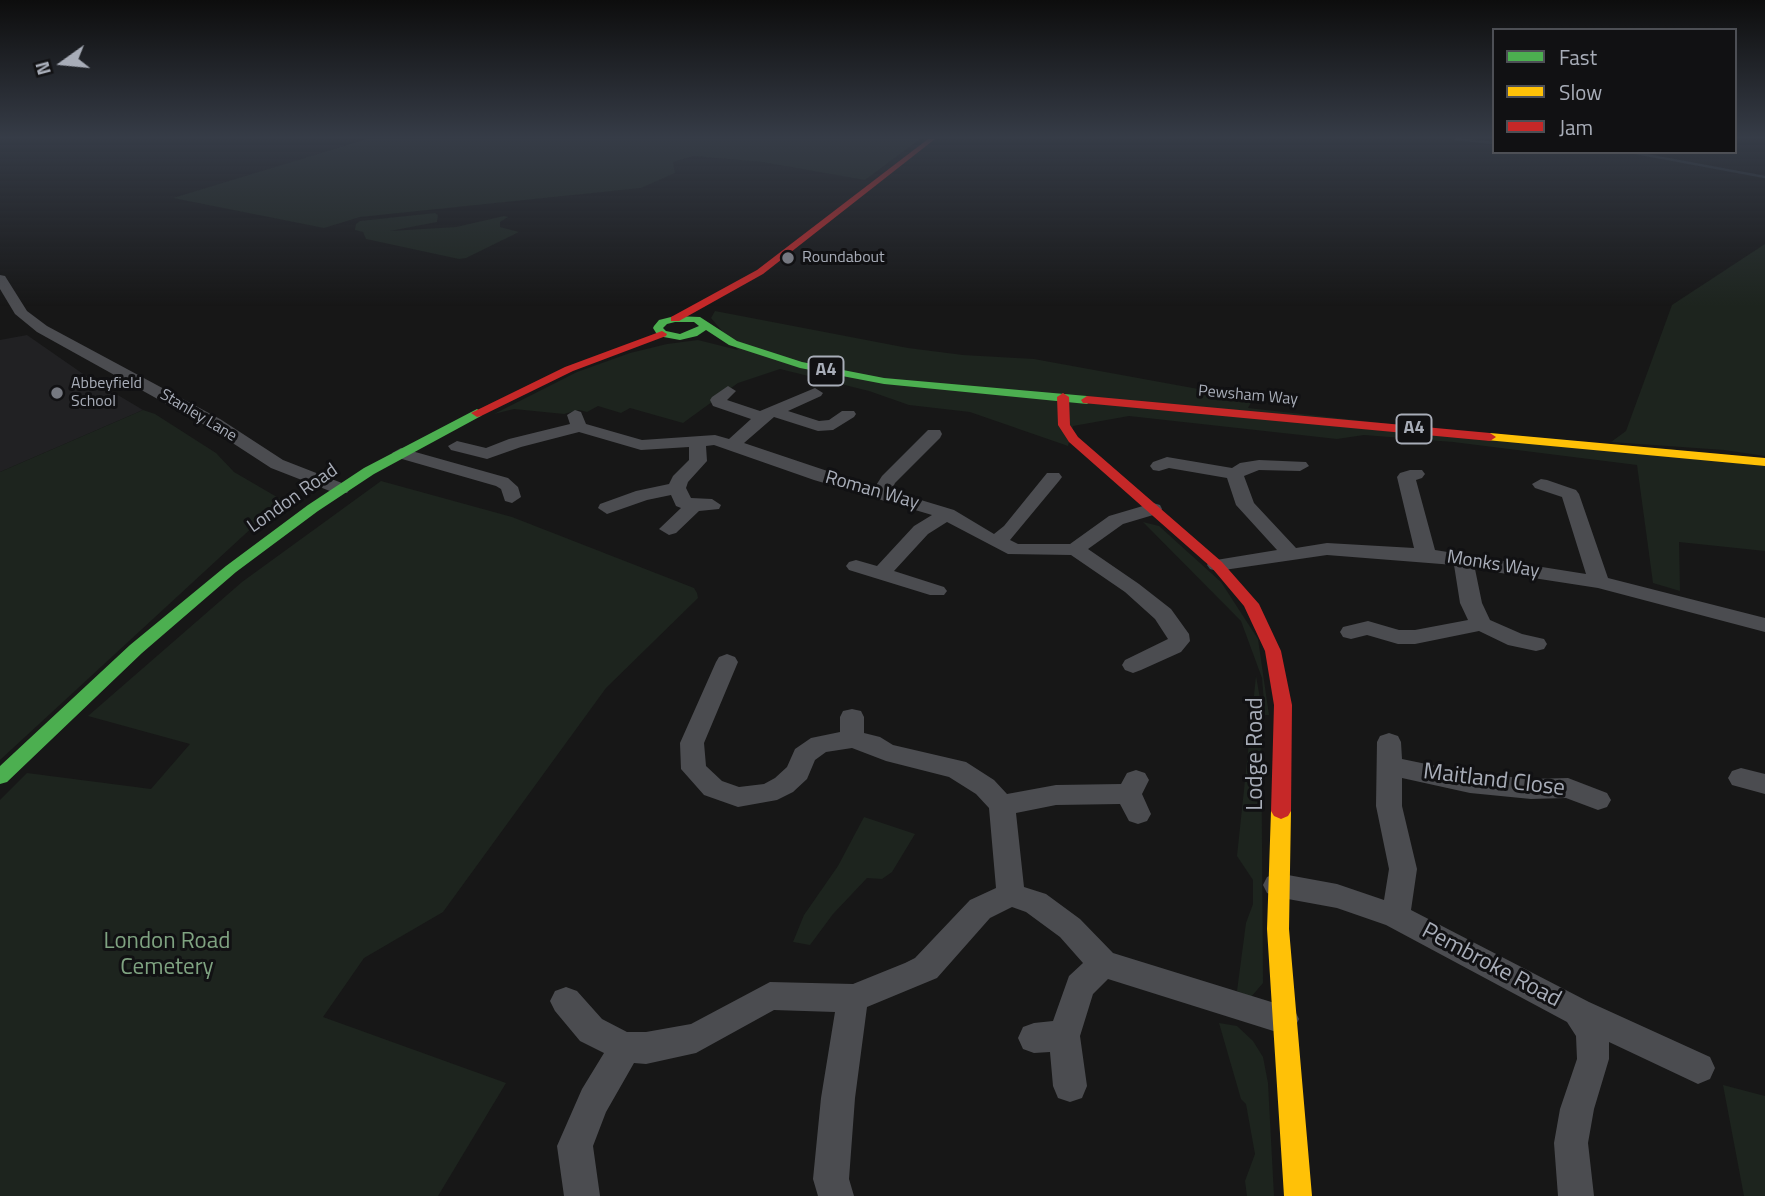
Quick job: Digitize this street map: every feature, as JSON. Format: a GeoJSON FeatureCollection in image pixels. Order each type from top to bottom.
{"type":"FeatureCollection","features":[{"type":"Feature","properties":{"kind":"main road","name":"London Road"},"geometry":{"type":"LineString","coordinates":[[662,334],[659,331],[660,325],[709,302],[760,272],[860,195]]}},
{"type":"Feature","properties":{"kind":"main road","name":"London Road"},"geometry":{"type":"LineString","coordinates":[[0,777],[136,649],[189,604],[231,569],[341,489],[443,429],[538,383],[662,334],[687,336],[698,332],[709,302]]}},
{"type":"Feature","properties":{"kind":"main road","name":"A4"},"geometry":{"type":"LineString","coordinates":[[675,318],[700,323]]}},
{"type":"Feature","properties":{"kind":"main road","name":"Pewsham Way"},"geometry":{"type":"LineString","coordinates":[[700,323],[733,343]]}},
{"type":"Feature","properties":{"kind":"main road","name":"Pewsham Way"},"geometry":{"type":"LineString","coordinates":[[687,336],[733,343],[800,365],[848,376],[1765,462]]}},
{"type":"Feature","properties":{"kind":"main road","name":"Lodge Road"},"geometry":{"type":"LineString","coordinates":[[1063,397],[1064,425],[1073,439],[1217,565],[1251,604],[1273,652],[1283,705],[1277,885],[1283,1019],[1298,1196]]}},
{"type":"Feature","properties":{"kind":"street","name":"Stanley Lane"},"geometry":{"type":"LineString","coordinates":[[0,279],[22,314],[42,329],[214,423],[277,464],[341,489]]}},
{"type":"Feature","properties":{"kind":"street"},"geometry":{"type":"LineString","coordinates":[[728,391],[718,400],[719,403],[818,426],[833,425],[848,414]]}},
{"type":"Feature","properties":{"kind":"street"},"geometry":{"type":"LineString","coordinates":[[732,445],[768,414],[803,396]]}},
{"type":"Feature","properties":{"kind":"street","name":"Roman Way"},"geometry":{"type":"LineString","coordinates":[[457,446],[487,454],[577,421],[641,445],[715,440],[820,476],[881,492],[947,514],[996,542],[1015,550],[1030,552],[1075,548],[1116,520],[1153,509]]}},
{"type":"Feature","properties":{"kind":"street"},"geometry":{"type":"LineString","coordinates":[[881,492],[888,480],[934,434]]}},
{"type":"Feature","properties":{"kind":"street"},"geometry":{"type":"LineString","coordinates":[[669,529],[703,506],[683,502],[677,488],[679,480],[693,469],[698,461],[697,441]]}},
{"type":"Feature","properties":{"kind":"street"},"geometry":{"type":"LineString","coordinates":[[401,453],[502,482],[509,487],[512,497]]}},
{"type":"Feature","properties":{"kind":"street"},"geometry":{"type":"LineString","coordinates":[[1164,462],[1235,474],[1246,467],[1259,465],[1294,468]]}},
{"type":"Feature","properties":{"kind":"street"},"geometry":{"type":"LineString","coordinates":[[1235,474],[1245,505],[1290,552]]}},
{"type":"Feature","properties":{"kind":"street"},"geometry":{"type":"LineString","coordinates":[[1405,476],[1426,555]]}},
{"type":"Feature","properties":{"kind":"street"},"geometry":{"type":"LineString","coordinates":[[996,542],[1011,530],[1053,477]]}},
{"type":"Feature","properties":{"kind":"street"},"geometry":{"type":"LineString","coordinates":[[1541,484],[1577,492],[1599,582]]}},
{"type":"Feature","properties":{"kind":"street"},"geometry":{"type":"LineString","coordinates":[[607,508],[642,495],[677,488]]}},
{"type":"Feature","properties":{"kind":"street"},"geometry":{"type":"LineString","coordinates":[[881,573],[921,530],[947,514]]}},
{"type":"Feature","properties":{"kind":"street"},"geometry":{"type":"LineString","coordinates":[[1075,548],[1132,587],[1175,629],[1179,638],[1177,644],[1148,664]]}},
{"type":"Feature","properties":{"kind":"street","name":"Monks Way"},"geometry":{"type":"LineString","coordinates":[[1217,565],[1290,552],[1326,549],[1426,555],[1599,582],[1765,625]]}},
{"type":"Feature","properties":{"kind":"street"},"geometry":{"type":"LineString","coordinates":[[1463,561],[1471,603],[1481,624]]}},
{"type":"Feature","properties":{"kind":"street"},"geometry":{"type":"LineString","coordinates":[[856,566],[937,591]]}},
{"type":"Feature","properties":{"kind":"street"},"geometry":{"type":"LineString","coordinates":[[1363,628],[1398,637],[1415,637],[1481,624],[1516,640],[1536,644]]}},
{"type":"Feature","properties":{"kind":"street"},"geometry":{"type":"LineString","coordinates":[[727,662],[692,743],[694,769],[713,788],[738,797],[768,793],[784,785],[798,772],[804,755],[852,728],[886,752],[957,769],[985,787],[1002,805],[1012,894]]}},
{"type":"Feature","properties":{"kind":"street","name":"Maitland Close"},"geometry":{"type":"LineString","coordinates":[[1396,916],[1403,869],[1389,807],[1389,754],[1470,783],[1531,789],[1568,788],[1598,800]]}},
{"type":"Feature","properties":{"kind":"street"},"geometry":{"type":"LineString","coordinates":[[1002,805],[1056,796],[1134,796]]}},
{"type":"Feature","properties":{"kind":"street","name":"Pembroke Road"},"geometry":{"type":"LineString","coordinates":[[1277,885],[1337,896],[1396,916],[1578,1012],[1698,1068]]}},
{"type":"Feature","properties":{"kind":"street"},"geometry":{"type":"LineString","coordinates":[[566,1002],[591,1030],[625,1047],[646,1048],[696,1038],[770,996],[853,998],[926,968],[980,909],[1012,894],[1036,903],[1070,928],[1102,964],[1283,1019]]}},
{"type":"Feature","properties":{"kind":"street"},"geometry":{"type":"LineString","coordinates":[[1070,1086],[1049,1037],[1080,986],[1102,964]]}},
{"type":"Feature","properties":{"kind":"street"},"geometry":{"type":"LineString","coordinates":[[836,1196],[831,1178],[838,1098],[853,998]]}},
{"type":"Feature","properties":{"kind":"street"},"geometry":{"type":"LineString","coordinates":[[1576,1196],[1571,1143],[1577,1109],[1593,1059],[1592,1032],[1578,1012]]}},
{"type":"Feature","properties":{"kind":"street"},"geometry":{"type":"LineString","coordinates":[[582,1196],[575,1146],[594,1101],[625,1047]]}},
{"type":"Feature","properties":{"kind":"shaded area","name":"Abbeyfield School"},"geometry":{"type":"Polygon","coordinates":[[[27,335],[86,376],[143,410],[0,472],[0,340],[27,335]]]}},
{"type":"Feature","properties":{"kind":"green space"},"geometry":{"type":"Polygon","coordinates":[[[183,195],[575,195],[360,217],[324,228],[173,198],[183,195]]]}},
{"type":"Feature","properties":{"kind":"green space"},"geometry":{"type":"Polygon","coordinates":[[[435,213],[438,215],[437,222],[390,231],[456,227],[504,216],[508,217],[500,222],[500,227],[519,232],[459,259],[366,239],[363,232],[355,230],[360,221],[435,213]]]}},
{"type":"Feature","properties":{"kind":"green space"},"geometry":{"type":"Polygon","coordinates":[[[1765,244],[1765,456],[1724,450],[1611,442],[1626,431],[1672,305],[1765,244]]]}},
{"type":"Feature","properties":{"kind":"green space"},"geometry":{"type":"Polygon","coordinates":[[[715,311],[908,348],[963,355],[1034,359],[1253,399],[1248,408],[1765,466],[1765,551],[1679,542],[1680,591],[1653,583],[1637,465],[1453,442],[1364,435],[1337,439],[1129,416],[1073,426],[1068,446],[970,412],[909,405],[869,391],[780,369],[738,383],[683,423],[630,408],[621,413],[598,406],[587,412],[579,410],[564,414],[514,409],[494,414],[577,372],[630,353],[698,340],[738,350],[711,318],[715,311]]]}},
{"type":"Feature","properties":{"kind":"green space"},"geometry":{"type":"Polygon","coordinates":[[[143,410],[155,414],[216,453],[234,472],[282,500],[0,760],[0,472],[143,410]]]}},
{"type":"Feature","properties":{"kind":"green space","name":"London Road Cemetery"},"geometry":{"type":"Polygon","coordinates":[[[381,481],[512,517],[694,588],[697,593],[698,598],[606,688],[443,912],[364,958],[323,1017],[506,1083],[438,1196],[0,1196],[0,800],[27,773],[151,789],[190,744],[88,716],[242,582],[381,481]]]}},
{"type":"Feature","properties":{"kind":"green space"},"geometry":{"type":"Polygon","coordinates":[[[1143,522],[1159,526],[1221,582],[1258,639],[1269,715],[1265,715],[1262,678],[1241,621],[1143,522]]]}},
{"type":"Feature","properties":{"kind":"green space"},"geometry":{"type":"Polygon","coordinates":[[[1256,676],[1261,704],[1263,983],[1251,997],[1237,991],[1246,923],[1253,904],[1253,880],[1237,856],[1256,676]]]}},
{"type":"Feature","properties":{"kind":"green space"},"geometry":{"type":"Polygon","coordinates":[[[864,817],[915,834],[892,872],[882,879],[867,878],[833,914],[810,945],[793,942],[804,915],[838,866],[864,817]]]}},
{"type":"Feature","properties":{"kind":"green space"},"geometry":{"type":"Polygon","coordinates":[[[1219,1023],[1237,1026],[1253,1041],[1263,1057],[1268,1083],[1274,1196],[1247,1196],[1245,1181],[1255,1154],[1246,1104],[1241,1099],[1219,1023]]]}},
{"type":"Feature","properties":{"kind":"green space"},"geometry":{"type":"Polygon","coordinates":[[[1723,1085],[1765,1096],[1765,1196],[1744,1196],[1723,1085]]]}},
{"type":"Feature","properties":{"kind":"traffic: fast"},"geometry":{"type":"LineString","coordinates":[[704,327],[693,334],[680,337],[662,334],[658,328],[663,322],[675,319],[696,319],[733,343],[800,365],[884,381],[1087,400]]}},
{"type":"Feature","properties":{"kind":"traffic: fast"},"geometry":{"type":"LineString","coordinates":[[0,777],[136,649],[231,569],[313,508],[369,471],[477,413]]}},
{"type":"Feature","properties":{"kind":"traffic: slow"},"geometry":{"type":"LineString","coordinates":[[1490,437],[1765,462]]}},
{"type":"Feature","properties":{"kind":"traffic: slow"},"geometry":{"type":"LineString","coordinates":[[1281,811],[1278,929],[1298,1196]]}},
{"type":"Feature","properties":{"kind":"traffic: jam"},"geometry":{"type":"LineString","coordinates":[[675,319],[760,272],[860,195]]}},
{"type":"Feature","properties":{"kind":"traffic: jam"},"geometry":{"type":"LineString","coordinates":[[477,413],[569,369],[662,334]]}},
{"type":"Feature","properties":{"kind":"traffic: jam"},"geometry":{"type":"LineString","coordinates":[[1063,397],[1064,425],[1073,439],[1217,565],[1251,604],[1273,651],[1283,705],[1281,811]]}},
{"type":"Feature","properties":{"kind":"traffic: jam"},"geometry":{"type":"LineString","coordinates":[[1087,400],[1490,437]]}},
{"type":"Feature","properties":{"kind":"place","name":"Roundabout"},"geometry":{"type":"Point","coordinates":[788,258]}},
{"type":"Feature","properties":{"kind":"place","name":"Abbeyfield School"},"geometry":{"type":"Point","coordinates":[57,393]}}]}
